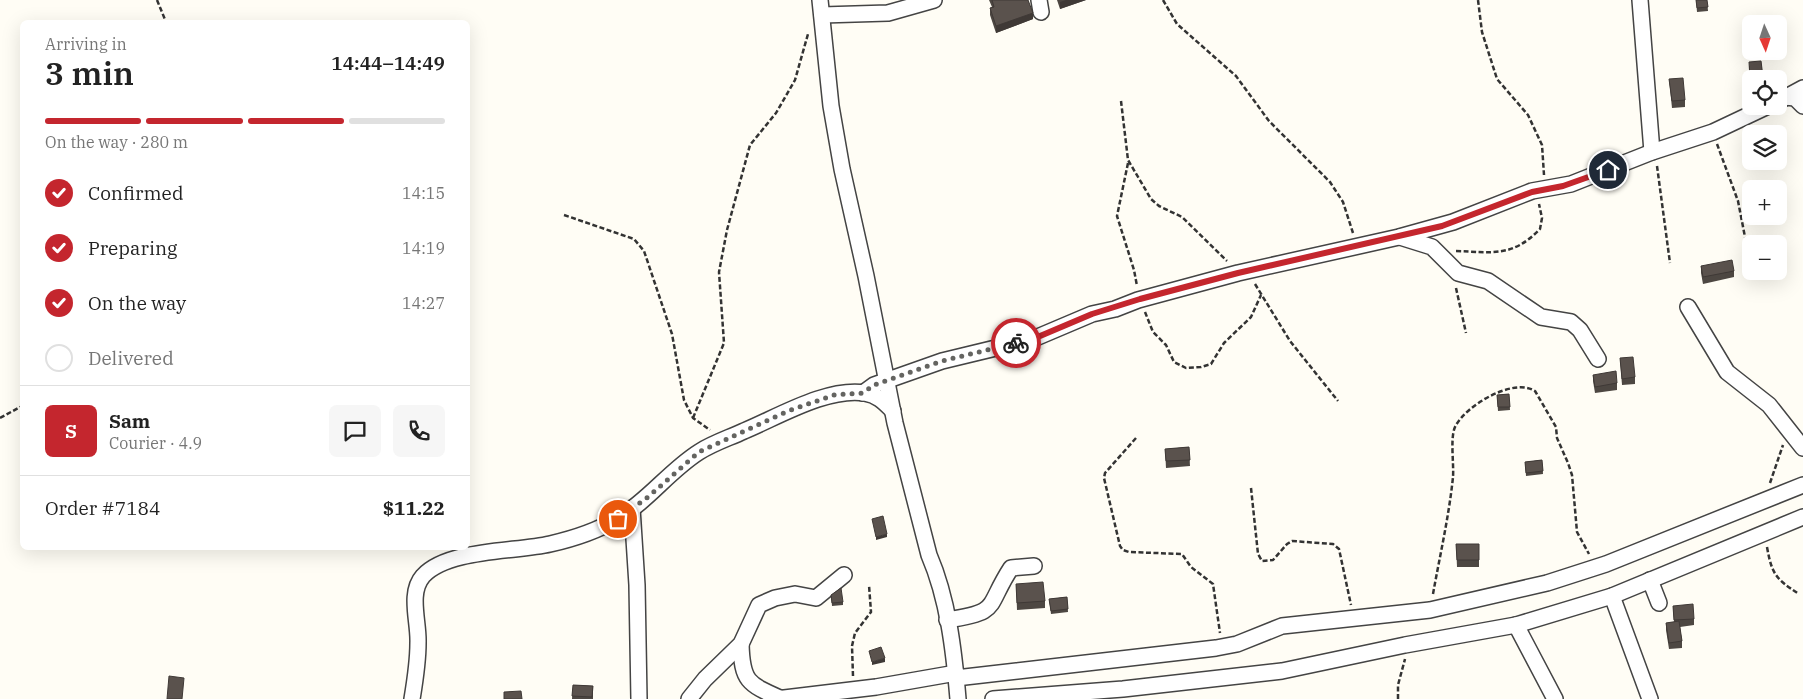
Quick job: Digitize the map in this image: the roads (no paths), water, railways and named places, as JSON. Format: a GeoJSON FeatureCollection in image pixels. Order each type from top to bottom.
{"type":"FeatureCollection","features":[{"type":"Feature","properties":{"kind":"street"},"geometry":{"type":"LineString","coordinates":[[820,0],[832,106],[842,169],[893,411],[947,620],[958,699]]}},
{"type":"Feature","properties":{"kind":"street"},"geometry":{"type":"LineString","coordinates":[[822,17],[934,0]]}},
{"type":"Feature","properties":{"kind":"street"},"geometry":{"type":"LineString","coordinates":[[1640,0],[1653,151]]}},
{"type":"Feature","properties":{"kind":"street"},"geometry":{"type":"LineString","coordinates":[[1787,96],[1803,88]]}},
{"type":"Feature","properties":{"kind":"street"},"geometry":{"type":"LineString","coordinates":[[1787,99],[1795,98],[1803,106]]}},
{"type":"Feature","properties":{"kind":"street"},"geometry":{"type":"LineString","coordinates":[[863,393],[887,380],[942,361],[1033,339],[1092,314],[1139,300],[1243,272],[1400,237],[1453,222],[1539,190],[1571,184],[1653,151],[1713,132],[1749,115]]}},
{"type":"Feature","properties":{"kind":"street"},"geometry":{"type":"LineString","coordinates":[[1400,237],[1432,247],[1458,273],[1488,281],[1541,317],[1571,322],[1580,330],[1598,360]]}},
{"type":"Feature","properties":{"kind":"street"},"geometry":{"type":"LineString","coordinates":[[1688,307],[1727,372],[1769,405],[1803,448]]}},
{"type":"Feature","properties":{"kind":"street"},"geometry":{"type":"LineString","coordinates":[[412,699],[418,642],[417,586],[423,576],[447,562],[550,544],[593,531],[618,519],[699,452],[818,400],[834,395],[863,393],[875,396],[893,411]]}},
{"type":"Feature","properties":{"kind":"street"},"geometry":{"type":"LineString","coordinates":[[776,699],[855,690],[956,675],[1112,662],[1221,647],[1244,641],[1282,626],[1430,610],[1548,583],[1597,567],[1803,485]]}},
{"type":"Feature","properties":{"kind":"street"},"geometry":{"type":"LineString","coordinates":[[632,508],[637,585],[638,699]]}},
{"type":"Feature","properties":{"kind":"street"},"geometry":{"type":"LineString","coordinates":[[993,699],[1107,695],[1282,671],[1405,645],[1516,625],[1612,596],[1803,517]]}},
{"type":"Feature","properties":{"kind":"street"},"geometry":{"type":"LineString","coordinates":[[947,620],[981,614],[992,606],[1011,568],[1034,566]]}},
{"type":"Feature","properties":{"kind":"street"},"geometry":{"type":"LineString","coordinates":[[689,699],[705,679],[741,644],[759,605],[764,601],[795,594],[816,598],[844,576]]}},
{"type":"Feature","properties":{"kind":"street"},"geometry":{"type":"LineString","coordinates":[[1650,580],[1659,603]]}},
{"type":"Feature","properties":{"kind":"street"},"geometry":{"type":"LineString","coordinates":[[1612,596],[1650,699]]}},
{"type":"Feature","properties":{"kind":"street"},"geometry":{"type":"LineString","coordinates":[[1516,625],[1555,699]]}},
{"type":"Feature","properties":{"kind":"street"},"geometry":{"type":"LineString","coordinates":[[741,644],[744,673],[750,683],[782,699]]}}]}
